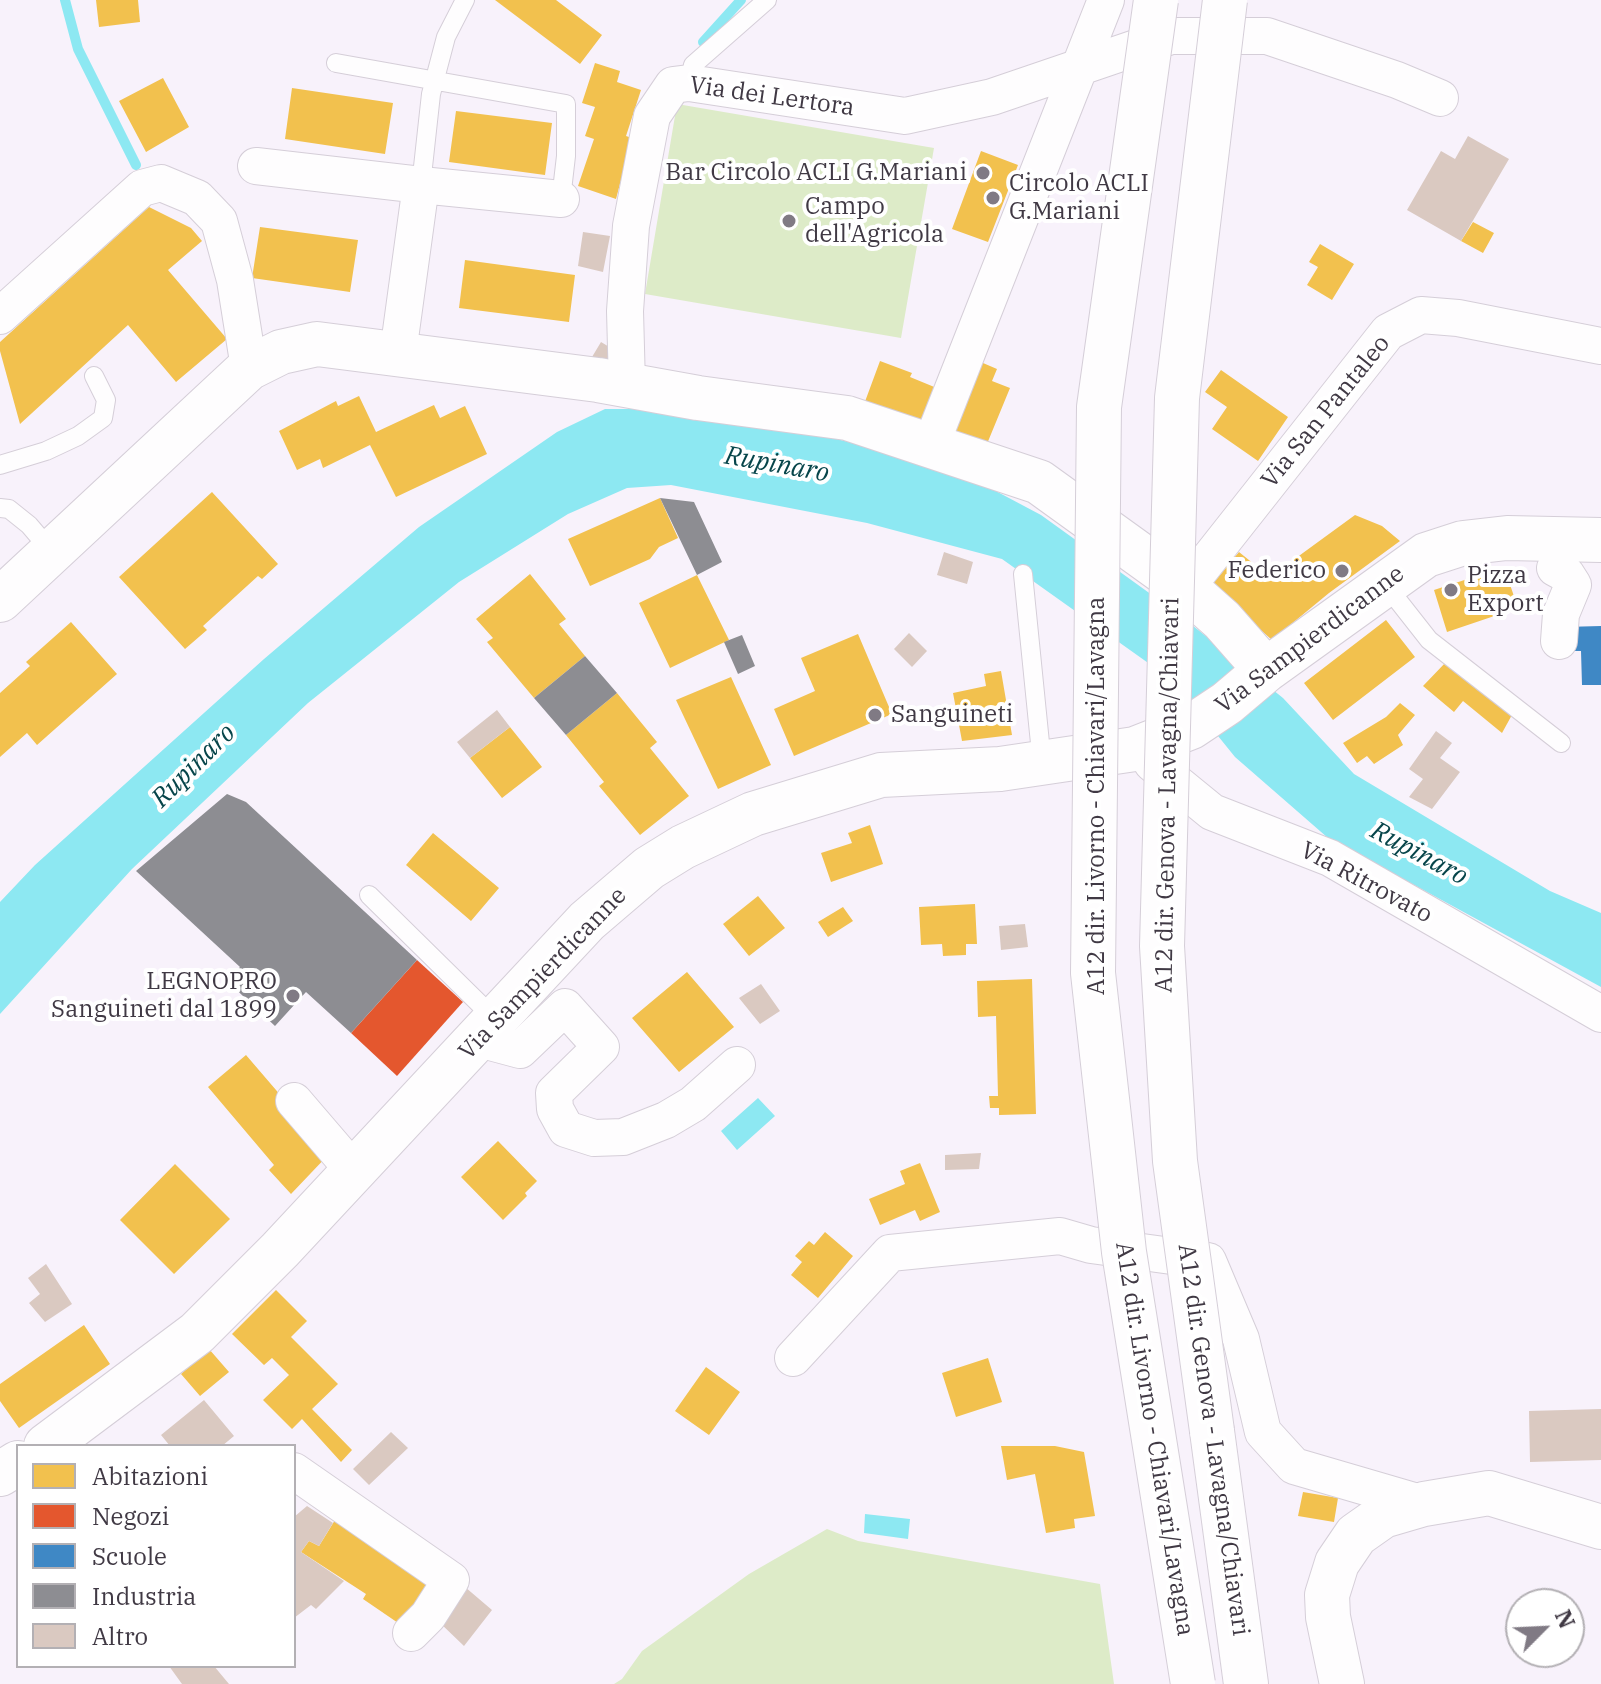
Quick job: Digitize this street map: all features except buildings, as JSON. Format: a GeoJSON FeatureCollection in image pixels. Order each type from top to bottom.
{"type":"FeatureCollection","features":[{"type":"Feature","properties":{"kind":"main road","name":"A12 dir. Livorno - Chiavari/Lavagna"},"geometry":{"type":"LineString","coordinates":[[1156,0],[1099,407],[1093,973],[1124,1252],[1193,1684]]}},
{"type":"Feature","properties":{"kind":"main road","name":"A12 dir. Genova - Lavagna/Chiavari"},"geometry":{"type":"LineString","coordinates":[[1225,0],[1177,398],[1162,946],[1175,1161],[1246,1684]]}},
{"type":"Feature","properties":{"kind":"main road"},"geometry":{"type":"LineString","coordinates":[[0,599],[249,368],[281,352],[317,344],[847,418],[1039,482],[1186,588],[1222,620],[1266,670]]}},
{"type":"Feature","properties":{"kind":"main road","name":"Via Sampierdicanne"},"geometry":{"type":"LineString","coordinates":[[61,1442],[197,1333],[354,1171],[587,921],[649,868],[683,847],[753,814],[881,775],[1000,769],[1135,749],[1191,727],[1227,703],[1266,670],[1426,555],[1463,543],[1507,538],[1601,540]]}},
{"type":"Feature","properties":{"kind":"main road"},"geometry":{"type":"LineString","coordinates":[[1342,1684],[1328,1617],[1327,1595],[1337,1563],[1356,1535],[1383,1516],[1424,1504],[1489,1493],[1601,1527]]}},
{"type":"Feature","properties":{"kind":"street"},"geometry":{"type":"LineString","coordinates":[[930,447],[1106,0]]}},
{"type":"Feature","properties":{"kind":"street","name":"Via dei Lertora"},"geometry":{"type":"LineString","coordinates":[[627,385],[625,311],[631,226],[652,116],[673,85],[689,83],[905,116],[992,97],[1171,36],[1267,36],[1397,80],[1440,98]]}},
{"type":"Feature","properties":{"kind":"street"},"geometry":{"type":"LineString","coordinates":[[256,166],[561,199]]}},
{"type":"Feature","properties":{"kind":"street"},"geometry":{"type":"LineString","coordinates":[[0,316],[142,188],[161,183],[197,198],[219,221],[235,280],[249,368]]}},
{"type":"Feature","properties":{"kind":"street"},"geometry":{"type":"LineString","coordinates":[[398,353],[421,185]]}},
{"type":"Feature","properties":{"kind":"street","name":"Via San Pantaleo"},"geometry":{"type":"LineString","coordinates":[[1186,588],[1388,332],[1421,315],[1458,318],[1601,346]]}},
{"type":"Feature","properties":{"kind":"street"},"geometry":{"type":"LineString","coordinates":[[1559,641],[1561,614],[1575,574]]}},
{"type":"Feature","properties":{"kind":"street","name":"Via Ritrovato"},"geometry":{"type":"LineString","coordinates":[[1135,749],[1212,812],[1330,858],[1601,1014]]}},
{"type":"Feature","properties":{"kind":"street"},"geometry":{"type":"LineString","coordinates":[[487,1029],[520,1050],[565,1007],[601,1047],[554,1093],[555,1109],[566,1129],[594,1138],[623,1137],[666,1120],[693,1104],[737,1065]]}},
{"type":"Feature","properties":{"kind":"street"},"geometry":{"type":"LineString","coordinates":[[294,1101],[354,1171]]}},
{"type":"Feature","properties":{"kind":"street"},"geometry":{"type":"LineString","coordinates":[[793,1358],[890,1253],[1060,1236],[1091,1245],[1208,1261],[1241,1339],[1263,1432],[1294,1466],[1424,1504]]}},
{"type":"Feature","properties":{"kind":"street"},"geometry":{"type":"LineString","coordinates":[[296,1472],[451,1580],[428,1616],[411,1633]]}},
{"type":"Feature","properties":{"kind":"lane"},"geometry":{"type":"LineString","coordinates":[[421,185],[435,81],[446,37],[465,0]]}},
{"type":"Feature","properties":{"kind":"lane"},"geometry":{"type":"LineString","coordinates":[[689,83],[693,65],[767,0]]}},
{"type":"Feature","properties":{"kind":"lane"},"geometry":{"type":"LineString","coordinates":[[336,63],[566,104],[566,156],[561,199]]}},
{"type":"Feature","properties":{"kind":"lane"},"geometry":{"type":"LineString","coordinates":[[0,465],[57,446],[103,418],[106,400],[94,376]]}},
{"type":"Feature","properties":{"kind":"lane"},"geometry":{"type":"LineString","coordinates":[[0,508],[9,509],[29,525],[52,552]]}},
{"type":"Feature","properties":{"kind":"lane"},"geometry":{"type":"LineString","coordinates":[[1023,574],[1042,763]]}},
{"type":"Feature","properties":{"kind":"lane"},"geometry":{"type":"LineString","coordinates":[[1385,584],[1429,640],[1561,743]]}},
{"type":"Feature","properties":{"kind":"lane"},"geometry":{"type":"LineString","coordinates":[[369,895],[487,1029]]}},
{"type":"Feature","properties":{"kind":"green space","name":"Campo dell'Agricola"},"geometry":{"type":"Polygon","coordinates":[[[677,104],[934,148],[901,338],[645,294],[677,104]]]}},
{"type":"Feature","properties":{"kind":"green space"},"geometry":{"type":"Polygon","coordinates":[[[827,1529],[858,1541],[1100,1584],[1114,1684],[614,1684],[622,1679],[642,1651],[749,1574],[827,1529]]]}},
{"type":"Feature","properties":{"kind":"water","name":"Rupinaro"},"geometry":{"type":"Polygon","coordinates":[[[605,409],[649,409],[784,427],[884,450],[975,480],[1041,515],[1177,613],[1283,698],[1354,774],[1550,891],[1601,913],[1601,987],[1328,838],[1235,757],[1193,705],[1151,665],[1002,559],[867,523],[671,485],[627,488],[568,514],[459,582],[308,703],[132,869],[0,1014],[0,902],[35,865],[264,659],[419,527],[557,432],[605,409]]]}},
{"type":"Feature","properties":{"kind":"water"},"geometry":{"type":"Polygon","coordinates":[[[758,1098],[775,1116],[737,1150],[721,1131],[758,1098]]]}},
{"type":"Feature","properties":{"kind":"water"},"geometry":{"type":"Polygon","coordinates":[[[865,1514],[910,1519],[908,1539],[864,1533],[865,1514]]]}},
{"type":"Feature","properties":{"kind":"waterway"},"geometry":{"type":"LineString","coordinates":[[65,0],[78,49],[136,165]]}},
{"type":"Feature","properties":{"kind":"waterway"},"geometry":{"type":"LineString","coordinates":[[703,42],[741,0]]}},
{"type":"Feature","properties":{"kind":"place","name":"Bar Circolo ACLI G.Mariani"},"geometry":{"type":"Point","coordinates":[983,173]}},
{"type":"Feature","properties":{"kind":"place","name":"Circolo ACLI G.Mariani"},"geometry":{"type":"Point","coordinates":[993,198]}},
{"type":"Feature","properties":{"kind":"place","name":"Campo dell'Agricola"},"geometry":{"type":"Point","coordinates":[789,221]}},
{"type":"Feature","properties":{"kind":"place","name":"Federico"},"geometry":{"type":"Point","coordinates":[1342,571]}},
{"type":"Feature","properties":{"kind":"place","name":"Pizza Export"},"geometry":{"type":"Point","coordinates":[1451,590]}},
{"type":"Feature","properties":{"kind":"place","name":"Sanguineti"},"geometry":{"type":"Point","coordinates":[875,715]}},
{"type":"Feature","properties":{"kind":"place","name":"LEGNOPRO Sanguineti dal 1899"},"geometry":{"type":"Point","coordinates":[293,996]}}]}
